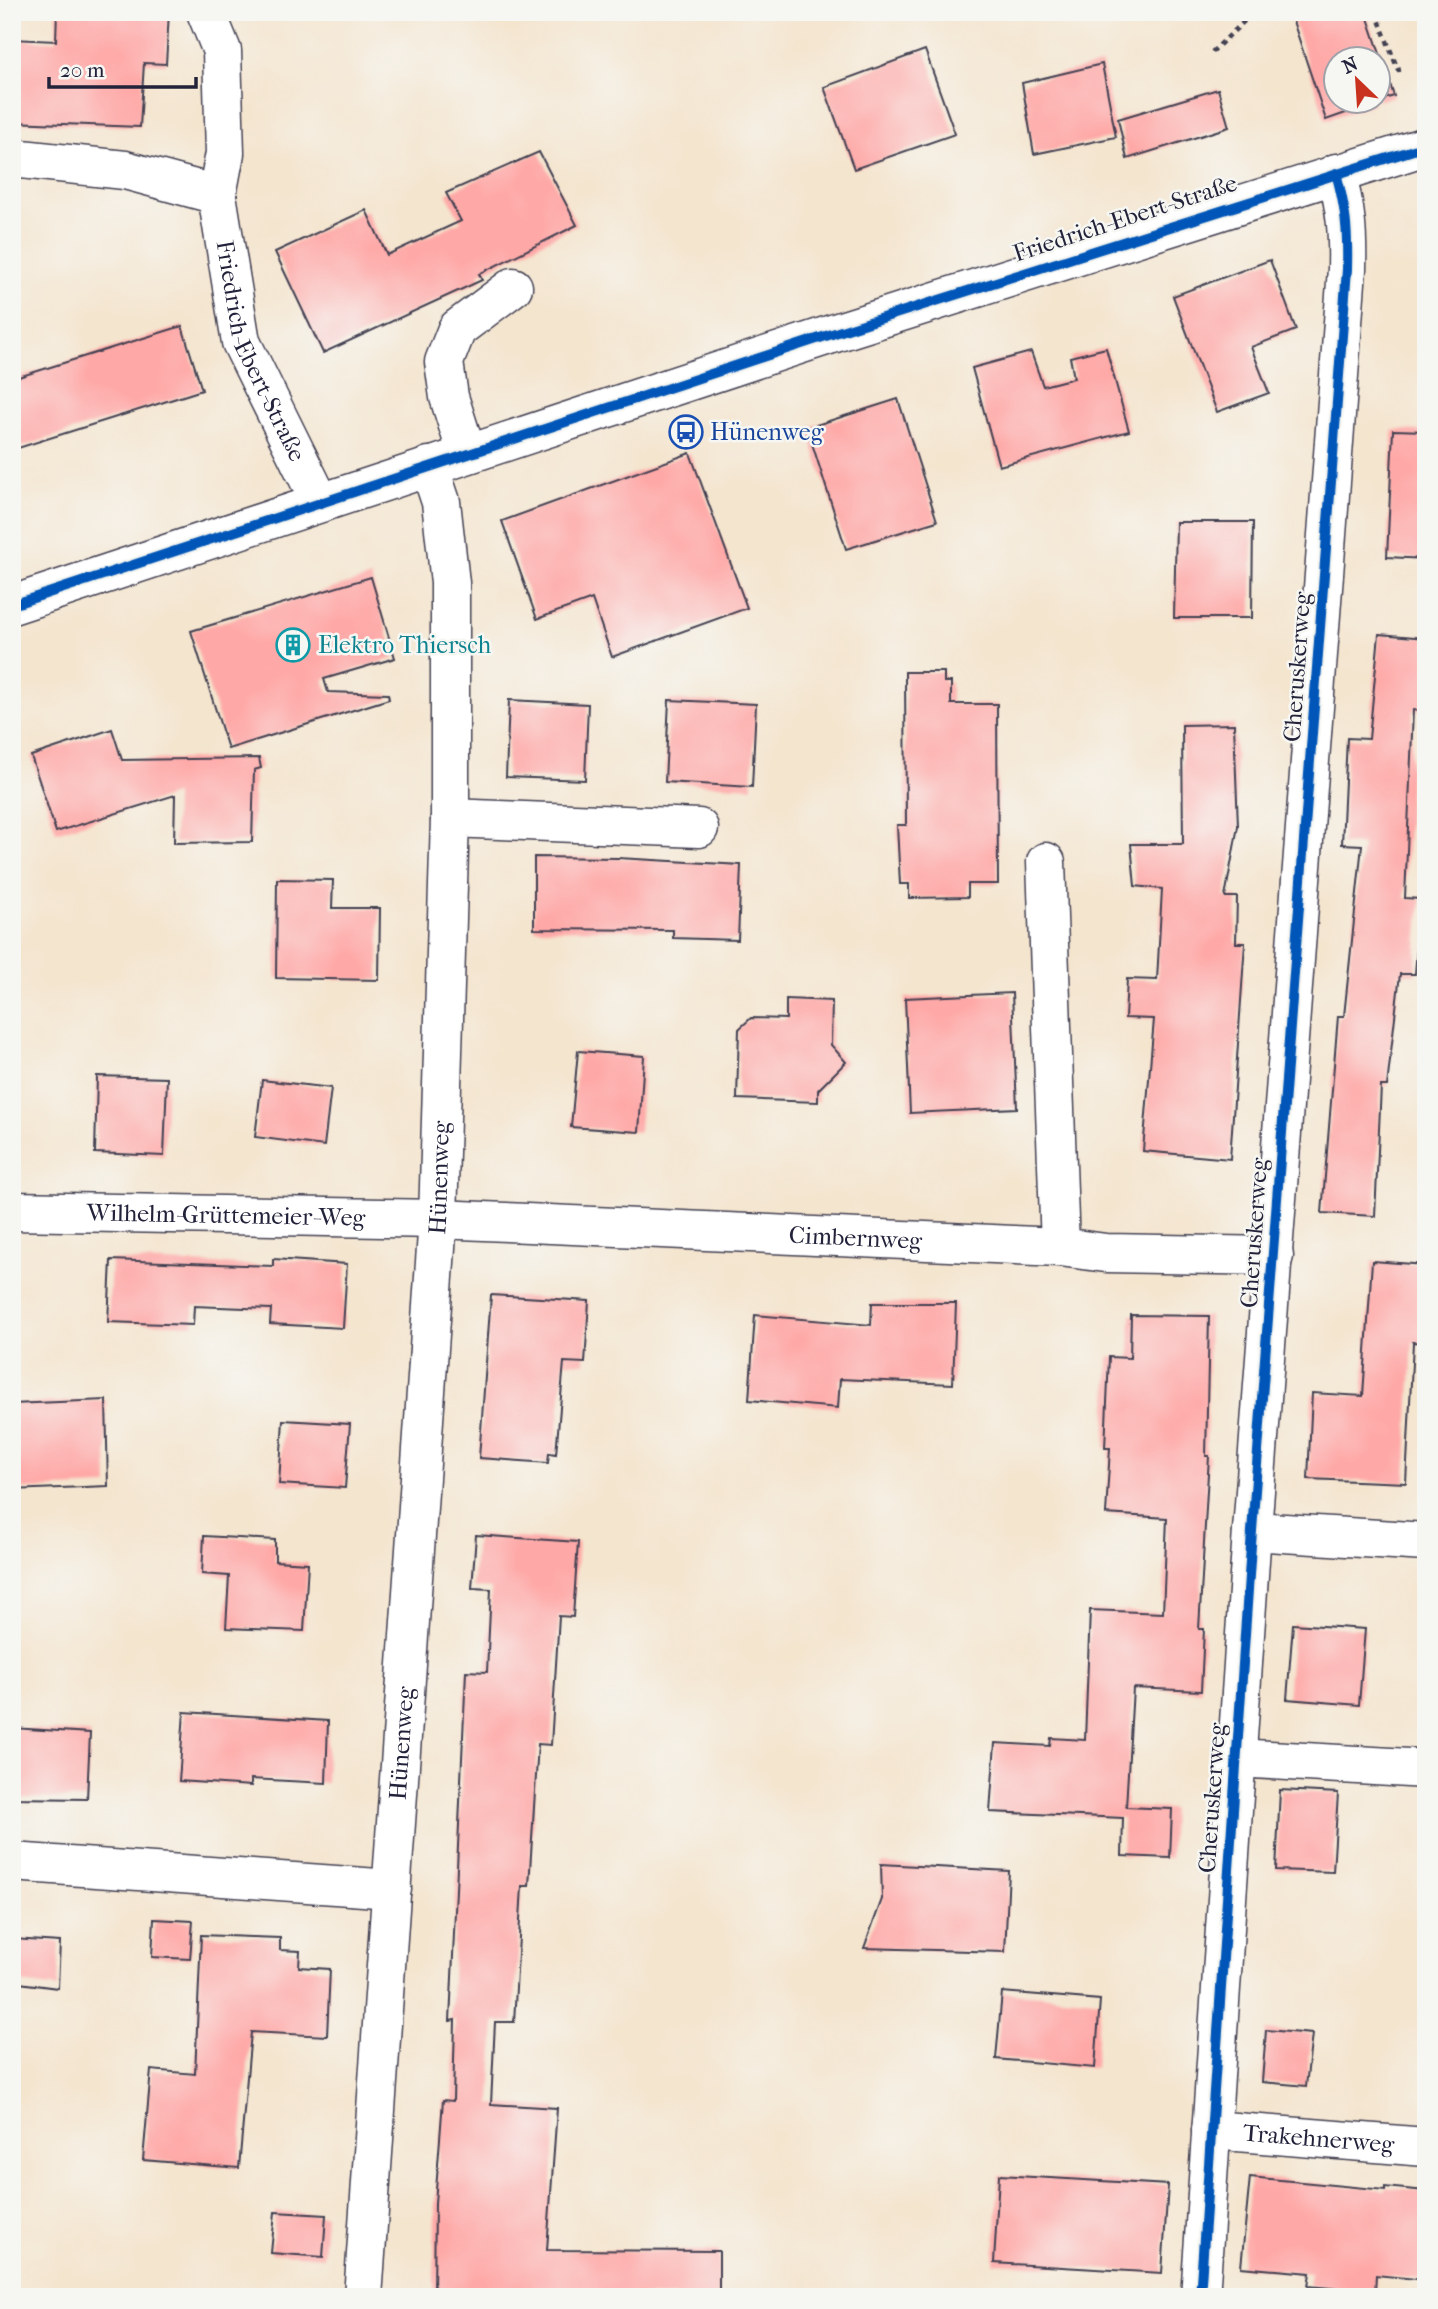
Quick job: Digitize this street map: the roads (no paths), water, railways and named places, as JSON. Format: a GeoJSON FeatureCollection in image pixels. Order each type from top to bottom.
{"type":"FeatureCollection","features":[{"type":"Feature","properties":{"kind":"street","name":"Friedrich-Ebert-Straße"},"geometry":{"type":"LineString","coordinates":[[206,12],[222,51],[225,153],[217,195],[241,342],[320,502]]}},
{"type":"Feature","properties":{"kind":"street","name":"Friedrich-Ebert-Straße"},"geometry":{"type":"LineString","coordinates":[[12,605],[838,332],[1426,146]]}},
{"type":"Feature","properties":{"kind":"street"},"geometry":{"type":"LineString","coordinates":[[12,158],[125,170],[217,195]]}},
{"type":"Feature","properties":{"kind":"street","name":"Cheruskerweg"},"geometry":{"type":"LineString","coordinates":[[1199,2297],[1235,1758],[1348,269],[1345,206],[1336,173]]}},
{"type":"Feature","properties":{"kind":"street"},"geometry":{"type":"LineString","coordinates":[[467,454],[449,397],[444,362],[457,329],[513,287]]}},
{"type":"Feature","properties":{"kind":"street","name":"Hünenweg"},"geometry":{"type":"LineString","coordinates":[[363,2297],[438,1219],[450,818],[450,583],[441,502],[429,466]]}},
{"type":"Feature","properties":{"kind":"street"},"geometry":{"type":"LineString","coordinates":[[450,818],[699,828]]}},
{"type":"Feature","properties":{"kind":"street"},"geometry":{"type":"LineString","coordinates":[[1046,862],[1060,1247]]}},
{"type":"Feature","properties":{"kind":"street","name":"Wilhelm-Grüttemeier-Weg"},"geometry":{"type":"LineString","coordinates":[[12,1211],[438,1219]]}},
{"type":"Feature","properties":{"kind":"street","name":"Cimbernweg"},"geometry":{"type":"LineString","coordinates":[[438,1219],[1060,1247],[1106,1253],[1274,1256]]}},
{"type":"Feature","properties":{"kind":"street"},"geometry":{"type":"LineString","coordinates":[[1252,1531],[1426,1542]]}},
{"type":"Feature","properties":{"kind":"street"},"geometry":{"type":"LineString","coordinates":[[1235,1758],[1426,1769]]}},
{"type":"Feature","properties":{"kind":"street"},"geometry":{"type":"LineString","coordinates":[[12,1861],[392,1889]]}},
{"type":"Feature","properties":{"kind":"street","name":"Trakehnerweg"},"geometry":{"type":"LineString","coordinates":[[1211,2130],[1426,2147]]}},
{"type":"Feature","properties":{"kind":"place","name":"Hünenweg"},"geometry":{"type":"Point","coordinates":[686,432]}},
{"type":"Feature","properties":{"kind":"place","name":"Elektro Thiersch"},"geometry":{"type":"Point","coordinates":[293,645]}}]}
